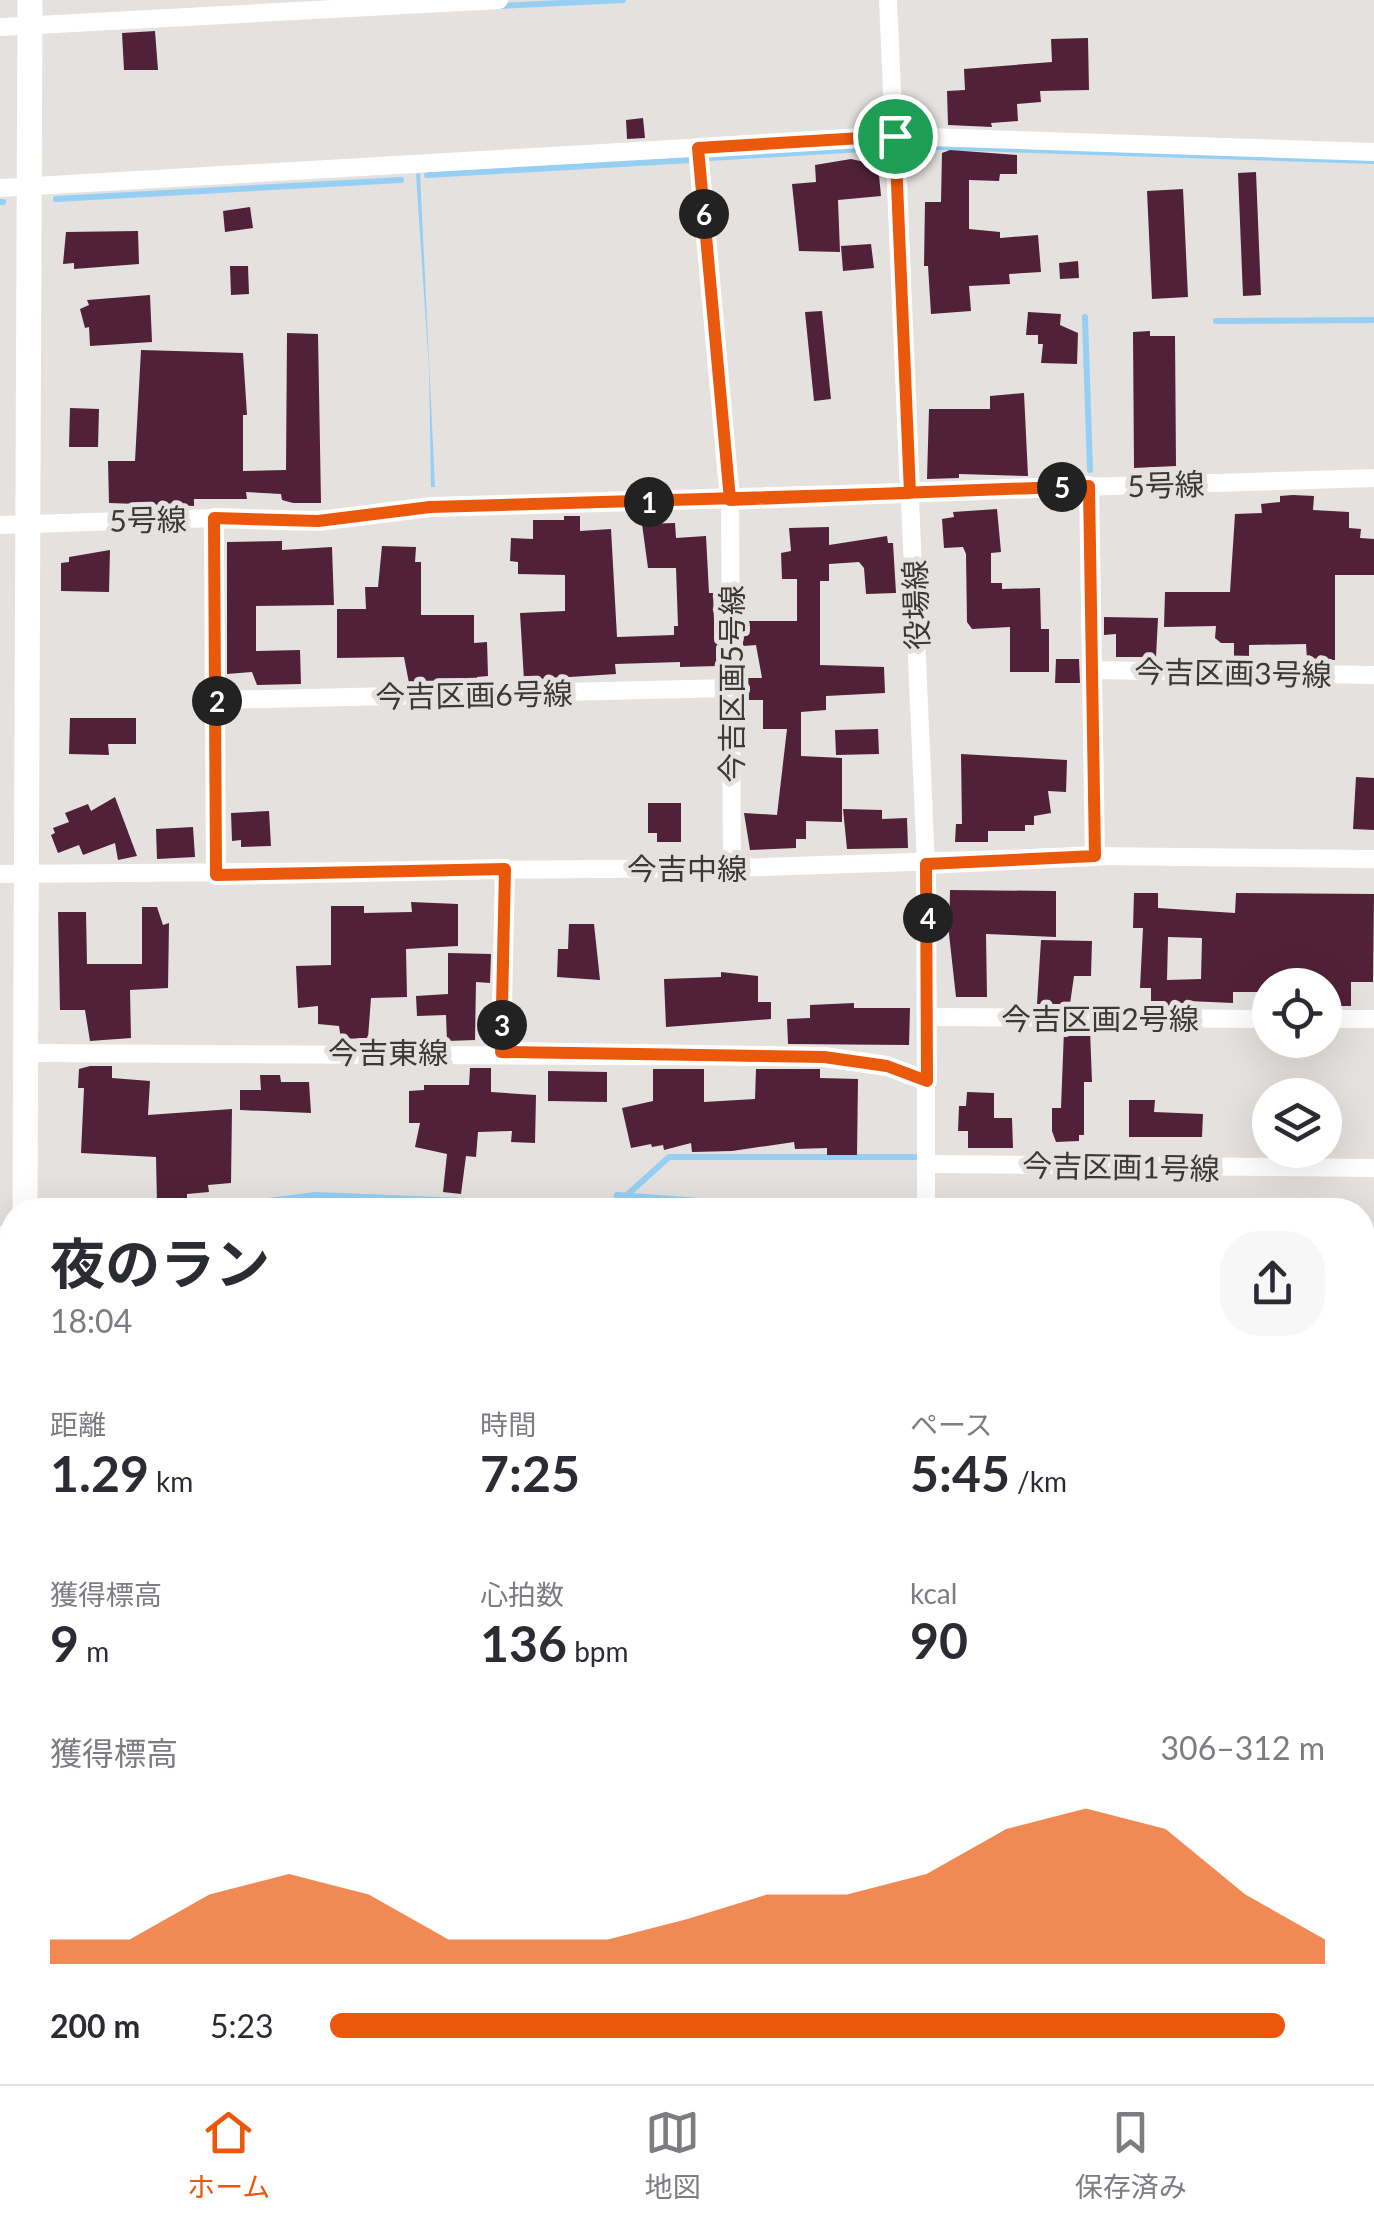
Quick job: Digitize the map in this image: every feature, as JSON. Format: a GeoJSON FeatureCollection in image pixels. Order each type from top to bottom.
{"type":"FeatureCollection","features":[{"type":"Feature","properties":{"kind":"main road"},"geometry":{"type":"LineString","coordinates":[[25,1198],[25,1053],[13,874],[12,523],[31,186],[30,12]]}},
{"type":"Feature","properties":{"kind":"street"},"geometry":{"type":"LineString","coordinates":[[0,27],[30,12],[500,0]]}},
{"type":"Feature","properties":{"kind":"street","name":"役場線"},"geometry":{"type":"LineString","coordinates":[[888,0],[926,864],[930,1017],[926,1198]]}},
{"type":"Feature","properties":{"kind":"street"},"geometry":{"type":"LineString","coordinates":[[0,188],[895,136],[1374,152]]}},
{"type":"Feature","properties":{"kind":"street","name":"今吉区画5号線"},"geometry":{"type":"LineString","coordinates":[[698,148],[730,500],[732,868]]}},
{"type":"Feature","properties":{"kind":"street","name":"5号線"},"geometry":{"type":"LineString","coordinates":[[12,523],[214,518],[318,521],[430,507],[1374,478]]}},
{"type":"Feature","properties":{"kind":"street"},"geometry":{"type":"LineString","coordinates":[[1089,486],[1095,856]]}},
{"type":"Feature","properties":{"kind":"street"},"geometry":{"type":"LineString","coordinates":[[214,518],[216,875]]}},
{"type":"Feature","properties":{"kind":"street","name":"今吉区画3号線"},"geometry":{"type":"LineString","coordinates":[[1092,670],[1374,674]]}},
{"type":"Feature","properties":{"kind":"street","name":"今吉区画6号線"},"geometry":{"type":"LineString","coordinates":[[217,700],[731,688]]}},
{"type":"Feature","properties":{"kind":"street","name":"今吉中線"},"geometry":{"type":"LineString","coordinates":[[13,874],[732,868],[1095,856],[1374,859]]}},
{"type":"Feature","properties":{"kind":"street"},"geometry":{"type":"LineString","coordinates":[[501,1052],[505,869]]}},
{"type":"Feature","properties":{"kind":"street","name":"今吉区画2号線"},"geometry":{"type":"LineString","coordinates":[[930,1017],[1252,1019]]}},
{"type":"Feature","properties":{"kind":"street"},"geometry":{"type":"LineString","coordinates":[[1342,1019],[1374,1019]]}},
{"type":"Feature","properties":{"kind":"street","name":"今吉東線"},"geometry":{"type":"LineString","coordinates":[[25,1053],[501,1052],[824,1057],[887,1066],[927,1081]]}},
{"type":"Feature","properties":{"kind":"street","name":"今吉区画1号線"},"geometry":{"type":"LineString","coordinates":[[927,1164],[1374,1168]]}},
{"type":"Feature","properties":{"kind":"water"},"geometry":{"type":"Polygon","coordinates":[[[420,173],[435,487],[431,487],[429,369],[416,174],[420,173]]]}},
{"type":"Feature","properties":{"kind":"building"},"geometry":{"type":"Polygon","coordinates":[[[155,31],[158,70],[124,70],[122,33],[155,31]]]}},
{"type":"Feature","properties":{"kind":"building"},"geometry":{"type":"Polygon","coordinates":[[[1088,38],[1089,90],[1040,91],[1041,102],[1017,104],[1018,121],[991,123],[992,127],[948,125],[947,91],[965,90],[964,69],[1052,62],[1051,39],[1088,38]]]}},
{"type":"Feature","properties":{"kind":"building"},"geometry":{"type":"Polygon","coordinates":[[[643,118],[645,138],[627,139],[626,120],[643,118]]]}},
{"type":"Feature","properties":{"kind":"building"},"geometry":{"type":"Polygon","coordinates":[[[950,150],[1017,155],[1017,174],[1000,174],[999,181],[969,180],[969,229],[1000,232],[1000,238],[1038,235],[1041,272],[1009,274],[1010,284],[969,286],[971,311],[931,314],[928,266],[924,266],[925,202],[941,202],[942,153],[950,150]]]}},
{"type":"Feature","properties":{"kind":"building"},"geometry":{"type":"Polygon","coordinates":[[[851,159],[878,165],[881,196],[838,200],[840,252],[799,251],[792,184],[816,182],[815,165],[851,159]]]}},
{"type":"Feature","properties":{"kind":"building"},"geometry":{"type":"Polygon","coordinates":[[[1256,172],[1261,295],[1243,296],[1238,173],[1256,172]]]}},
{"type":"Feature","properties":{"kind":"building"},"geometry":{"type":"Polygon","coordinates":[[[1183,189],[1188,297],[1152,299],[1147,191],[1183,189]]]}},
{"type":"Feature","properties":{"kind":"building"},"geometry":{"type":"Polygon","coordinates":[[[250,207],[253,228],[225,232],[223,211],[250,207]]]}},
{"type":"Feature","properties":{"kind":"building"},"geometry":{"type":"Polygon","coordinates":[[[138,231],[139,264],[74,269],[74,263],[63,264],[66,232],[138,231]]]}},
{"type":"Feature","properties":{"kind":"building"},"geometry":{"type":"Polygon","coordinates":[[[871,244],[874,268],[843,271],[841,246],[871,244]]]}},
{"type":"Feature","properties":{"kind":"building"},"geometry":{"type":"Polygon","coordinates":[[[1078,261],[1079,278],[1060,279],[1059,263],[1078,261]]]}},
{"type":"Feature","properties":{"kind":"building"},"geometry":{"type":"Polygon","coordinates":[[[230,266],[248,266],[249,294],[231,295],[230,266]]]}},
{"type":"Feature","properties":{"kind":"building"},"geometry":{"type":"Polygon","coordinates":[[[150,295],[152,342],[90,346],[89,327],[85,328],[80,309],[89,305],[87,300],[150,295]]]}},
{"type":"Feature","properties":{"kind":"building"},"geometry":{"type":"Polygon","coordinates":[[[822,311],[831,399],[814,401],[805,312],[822,311]]]}},
{"type":"Feature","properties":{"kind":"building"},"geometry":{"type":"Polygon","coordinates":[[[1028,312],[1061,314],[1060,325],[1078,333],[1077,364],[1041,363],[1043,344],[1038,344],[1038,335],[1026,335],[1028,312]]]}},
{"type":"Feature","properties":{"kind":"building"},"geometry":{"type":"Polygon","coordinates":[[[1150,331],[1150,336],[1175,336],[1176,466],[1134,468],[1133,332],[1150,331]]]}},
{"type":"Feature","properties":{"kind":"building"},"geometry":{"type":"Polygon","coordinates":[[[287,333],[318,334],[321,503],[293,503],[282,500],[281,494],[246,492],[247,499],[194,499],[194,506],[109,503],[108,461],[135,461],[141,350],[243,353],[247,415],[243,415],[243,471],[286,470],[287,333]]]}},
{"type":"Feature","properties":{"kind":"building"},"geometry":{"type":"Polygon","coordinates":[[[1024,393],[1028,476],[959,474],[959,478],[927,479],[929,409],[990,409],[990,396],[1024,393]]]}},
{"type":"Feature","properties":{"kind":"building"},"geometry":{"type":"Polygon","coordinates":[[[70,408],[99,409],[98,447],[69,447],[70,408]]]}},
{"type":"Feature","properties":{"kind":"building"},"geometry":{"type":"Polygon","coordinates":[[[1280,496],[1314,496],[1313,510],[1349,512],[1349,528],[1361,529],[1360,538],[1374,539],[1374,575],[1335,575],[1335,660],[1307,659],[1306,644],[1249,645],[1249,660],[1234,660],[1234,643],[1221,643],[1215,638],[1216,626],[1164,627],[1165,592],[1230,592],[1235,514],[1262,513],[1261,504],[1280,502],[1280,496]]]}},
{"type":"Feature","properties":{"kind":"building"},"geometry":{"type":"Polygon","coordinates":[[[997,509],[1001,552],[991,553],[991,583],[1002,583],[1002,589],[1040,588],[1041,629],[1049,629],[1049,672],[1010,672],[1010,627],[972,629],[967,622],[966,554],[963,547],[944,548],[942,519],[954,517],[953,512],[997,509]]]}},
{"type":"Feature","properties":{"kind":"building"},"geometry":{"type":"Polygon","coordinates":[[[564,516],[580,516],[580,531],[611,529],[617,637],[674,635],[674,626],[678,626],[676,568],[648,568],[642,524],[675,523],[676,538],[706,536],[709,593],[713,593],[714,621],[718,621],[718,666],[680,667],[680,662],[615,664],[616,674],[524,680],[520,613],[565,611],[565,575],[518,574],[518,562],[510,561],[511,538],[533,539],[533,520],[564,520],[564,516]]]}},
{"type":"Feature","properties":{"kind":"building"},"geometry":{"type":"Polygon","coordinates":[[[829,527],[829,545],[887,536],[888,543],[893,543],[896,593],[866,594],[864,568],[859,562],[829,564],[829,581],[820,581],[820,665],[884,667],[885,693],[826,696],[826,710],[801,712],[801,756],[842,758],[842,822],[806,821],[806,839],[796,839],[796,848],[750,850],[744,813],[777,815],[787,729],[763,729],[763,700],[744,700],[743,678],[762,678],[756,645],[743,646],[743,621],[797,621],[797,579],[782,579],[781,553],[791,551],[789,528],[829,527]]]}},
{"type":"Feature","properties":{"kind":"building"},"geometry":{"type":"Polygon","coordinates":[[[282,541],[282,550],[332,547],[334,605],[256,606],[256,651],[300,650],[301,684],[257,685],[252,672],[227,674],[227,542],[282,541]]]}},
{"type":"Feature","properties":{"kind":"building"},"geometry":{"type":"Polygon","coordinates":[[[382,546],[416,547],[415,562],[421,562],[421,615],[474,615],[474,643],[487,642],[488,676],[477,677],[477,681],[409,683],[404,657],[337,658],[337,609],[366,609],[365,587],[378,587],[382,546]]]}},
{"type":"Feature","properties":{"kind":"building"},"geometry":{"type":"Polygon","coordinates":[[[110,550],[109,592],[61,591],[61,563],[69,562],[69,557],[110,550]]]}},
{"type":"Feature","properties":{"kind":"building"},"geometry":{"type":"Polygon","coordinates":[[[1104,617],[1158,618],[1156,657],[1116,657],[1116,634],[1104,635],[1104,617]]]}},
{"type":"Feature","properties":{"kind":"building"},"geometry":{"type":"Polygon","coordinates":[[[1056,659],[1079,659],[1080,683],[1055,683],[1056,659]]]}},
{"type":"Feature","properties":{"kind":"building"},"geometry":{"type":"Polygon","coordinates":[[[70,718],[136,718],[136,744],[108,744],[109,755],[69,754],[70,718]]]}},
{"type":"Feature","properties":{"kind":"building"},"geometry":{"type":"Polygon","coordinates":[[[878,729],[879,754],[836,755],[835,730],[878,729]]]}},
{"type":"Feature","properties":{"kind":"building"},"geometry":{"type":"Polygon","coordinates":[[[961,754],[1067,760],[1066,792],[1048,791],[1051,813],[1034,816],[1034,825],[1025,825],[1025,831],[988,831],[988,842],[955,842],[956,824],[962,824],[961,754]]]}},
{"type":"Feature","properties":{"kind":"building"},"geometry":{"type":"Polygon","coordinates":[[[1356,777],[1374,778],[1374,830],[1353,829],[1356,777]]]}},
{"type":"Feature","properties":{"kind":"building"},"geometry":{"type":"Polygon","coordinates":[[[115,797],[137,856],[118,860],[115,843],[83,855],[79,845],[58,853],[51,835],[55,833],[53,828],[69,822],[65,813],[88,804],[91,811],[115,797]]]}},
{"type":"Feature","properties":{"kind":"building"},"geometry":{"type":"Polygon","coordinates":[[[648,803],[681,803],[681,842],[657,842],[657,833],[648,833],[648,803]]]}},
{"type":"Feature","properties":{"kind":"building"},"geometry":{"type":"Polygon","coordinates":[[[843,809],[882,810],[882,819],[907,818],[908,848],[847,849],[843,809]]]}},
{"type":"Feature","properties":{"kind":"building"},"geometry":{"type":"Polygon","coordinates":[[[269,811],[271,846],[241,847],[241,840],[232,841],[231,813],[269,811]]]}},
{"type":"Feature","properties":{"kind":"building"},"geometry":{"type":"Polygon","coordinates":[[[193,827],[195,857],[157,859],[156,829],[193,827]]]}},
{"type":"Feature","properties":{"kind":"building"},"geometry":{"type":"Polygon","coordinates":[[[950,890],[1056,891],[1056,937],[986,934],[987,997],[956,997],[949,934],[950,890]]]}},
{"type":"Feature","properties":{"kind":"building"},"geometry":{"type":"Polygon","coordinates":[[[1134,893],[1158,893],[1158,908],[1235,913],[1236,893],[1374,894],[1373,982],[1351,982],[1351,1006],[1342,1006],[1342,968],[1252,968],[1252,992],[1233,992],[1233,1003],[1188,1001],[1188,1006],[1151,1006],[1151,988],[1140,988],[1143,928],[1133,928],[1134,893]],[[1168,937],[1167,980],[1201,979],[1202,938],[1168,937]]]}},
{"type":"Feature","properties":{"kind":"building"},"geometry":{"type":"Polygon","coordinates":[[[411,902],[458,904],[458,946],[406,949],[407,997],[371,998],[368,1038],[341,1039],[339,1026],[318,1024],[318,1006],[298,1008],[296,966],[331,965],[331,906],[364,906],[364,913],[412,912],[411,902]]]}},
{"type":"Feature","properties":{"kind":"building"},"geometry":{"type":"Polygon","coordinates":[[[142,907],[157,907],[163,925],[169,923],[168,988],[130,990],[131,1038],[90,1041],[85,1010],[60,1010],[58,912],[86,912],[87,964],[142,964],[142,907]]]}},
{"type":"Feature","properties":{"kind":"building"},"geometry":{"type":"Polygon","coordinates":[[[569,924],[594,924],[600,980],[557,977],[558,949],[568,949],[569,924]]]}},
{"type":"Feature","properties":{"kind":"building"},"geometry":{"type":"Polygon","coordinates":[[[1041,940],[1092,941],[1091,976],[1074,976],[1070,1004],[1037,1004],[1041,940]]]}},
{"type":"Feature","properties":{"kind":"building"},"geometry":{"type":"Polygon","coordinates":[[[448,953],[491,954],[490,983],[476,982],[475,1040],[447,1041],[446,1015],[417,1016],[416,996],[448,994],[448,953]]]}},
{"type":"Feature","properties":{"kind":"building"},"geometry":{"type":"Polygon","coordinates":[[[721,972],[758,976],[758,1002],[771,1002],[771,1019],[666,1027],[664,979],[721,977],[721,972]]]}},
{"type":"Feature","properties":{"kind":"building"},"geometry":{"type":"Polygon","coordinates":[[[854,1003],[854,1008],[910,1008],[909,1045],[788,1044],[787,1019],[810,1018],[810,1005],[854,1003]]]}},
{"type":"Feature","properties":{"kind":"building"},"geometry":{"type":"Polygon","coordinates":[[[1064,1030],[1090,1030],[1092,1082],[1084,1082],[1084,1135],[1079,1135],[1079,1141],[1056,1142],[1052,1108],[1061,1108],[1064,1030]]]}},
{"type":"Feature","properties":{"kind":"building"},"geometry":{"type":"Polygon","coordinates":[[[112,1066],[112,1078],[150,1081],[148,1115],[232,1109],[231,1183],[208,1185],[209,1192],[187,1194],[187,1198],[157,1198],[156,1157],[81,1153],[84,1088],[78,1088],[79,1069],[112,1066]]]}},
{"type":"Feature","properties":{"kind":"building"},"geometry":{"type":"Polygon","coordinates":[[[470,1068],[491,1068],[491,1092],[536,1095],[535,1143],[511,1142],[512,1131],[478,1132],[476,1157],[466,1156],[461,1194],[443,1192],[447,1154],[415,1147],[420,1123],[409,1123],[409,1091],[424,1090],[424,1085],[469,1085],[470,1068]]]}},
{"type":"Feature","properties":{"kind":"building"},"geometry":{"type":"Polygon","coordinates":[[[653,1069],[704,1069],[704,1102],[755,1099],[756,1069],[820,1069],[820,1078],[858,1079],[857,1155],[827,1155],[827,1148],[795,1149],[794,1142],[732,1151],[692,1152],[691,1143],[664,1150],[663,1145],[651,1144],[631,1148],[622,1108],[653,1101],[653,1069]]]}},
{"type":"Feature","properties":{"kind":"building"},"geometry":{"type":"Polygon","coordinates":[[[548,1071],[607,1072],[607,1102],[548,1101],[548,1071]]]}},
{"type":"Feature","properties":{"kind":"building"},"geometry":{"type":"Polygon","coordinates":[[[260,1075],[280,1075],[281,1082],[309,1082],[311,1113],[240,1110],[240,1090],[261,1090],[260,1075]]]}},
{"type":"Feature","properties":{"kind":"building"},"geometry":{"type":"Polygon","coordinates":[[[967,1092],[994,1093],[994,1118],[1012,1118],[1013,1148],[968,1148],[968,1131],[958,1131],[959,1106],[966,1106],[967,1092]]]}},
{"type":"Feature","properties":{"kind":"building"},"geometry":{"type":"Polygon","coordinates":[[[1129,1100],[1155,1100],[1154,1112],[1203,1114],[1202,1137],[1129,1137],[1129,1100]]]}},
{"type":"Feature","properties":{"kind":"waterway"},"geometry":{"type":"LineString","coordinates":[[500,6],[623,0]]}},
{"type":"Feature","properties":{"kind":"waterway"},"geometry":{"type":"LineString","coordinates":[[910,146],[1374,161]]}},
{"type":"Feature","properties":{"kind":"waterway"},"geometry":{"type":"LineString","coordinates":[[709,158],[879,148]]}},
{"type":"Feature","properties":{"kind":"waterway"},"geometry":{"type":"LineString","coordinates":[[427,175],[691,160]]}},
{"type":"Feature","properties":{"kind":"waterway"},"geometry":{"type":"LineString","coordinates":[[56,199],[401,180]]}},
{"type":"Feature","properties":{"kind":"waterway"},"geometry":{"type":"LineString","coordinates":[[1085,317],[1090,470]]}},
{"type":"Feature","properties":{"kind":"waterway"},"geometry":{"type":"LineString","coordinates":[[1216,321],[1374,320]]}},
{"type":"Feature","properties":{"kind":"waterway"},"geometry":{"type":"LineString","coordinates":[[627,1195],[669,1157],[915,1157]]}},
{"type":"Feature","properties":{"kind":"waterway"},"geometry":{"type":"LineString","coordinates":[[292,1198],[315,1195],[390,1198]]}},
{"type":"Feature","properties":{"kind":"waterway"},"geometry":{"type":"LineString","coordinates":[[617,1198],[617,1195],[659,1198]]}},
{"type":"Feature","properties":{"kind":"route"},"geometry":{"type":"LineString","coordinates":[[895,136],[698,148],[730,500],[820,496],[910,493],[1089,486],[1095,856],[926,864],[930,1017],[927,1081],[887,1066],[824,1057],[501,1052],[505,869],[216,875],[214,518],[318,521],[430,507],[730,500],[910,493],[895,136]]}}]}
